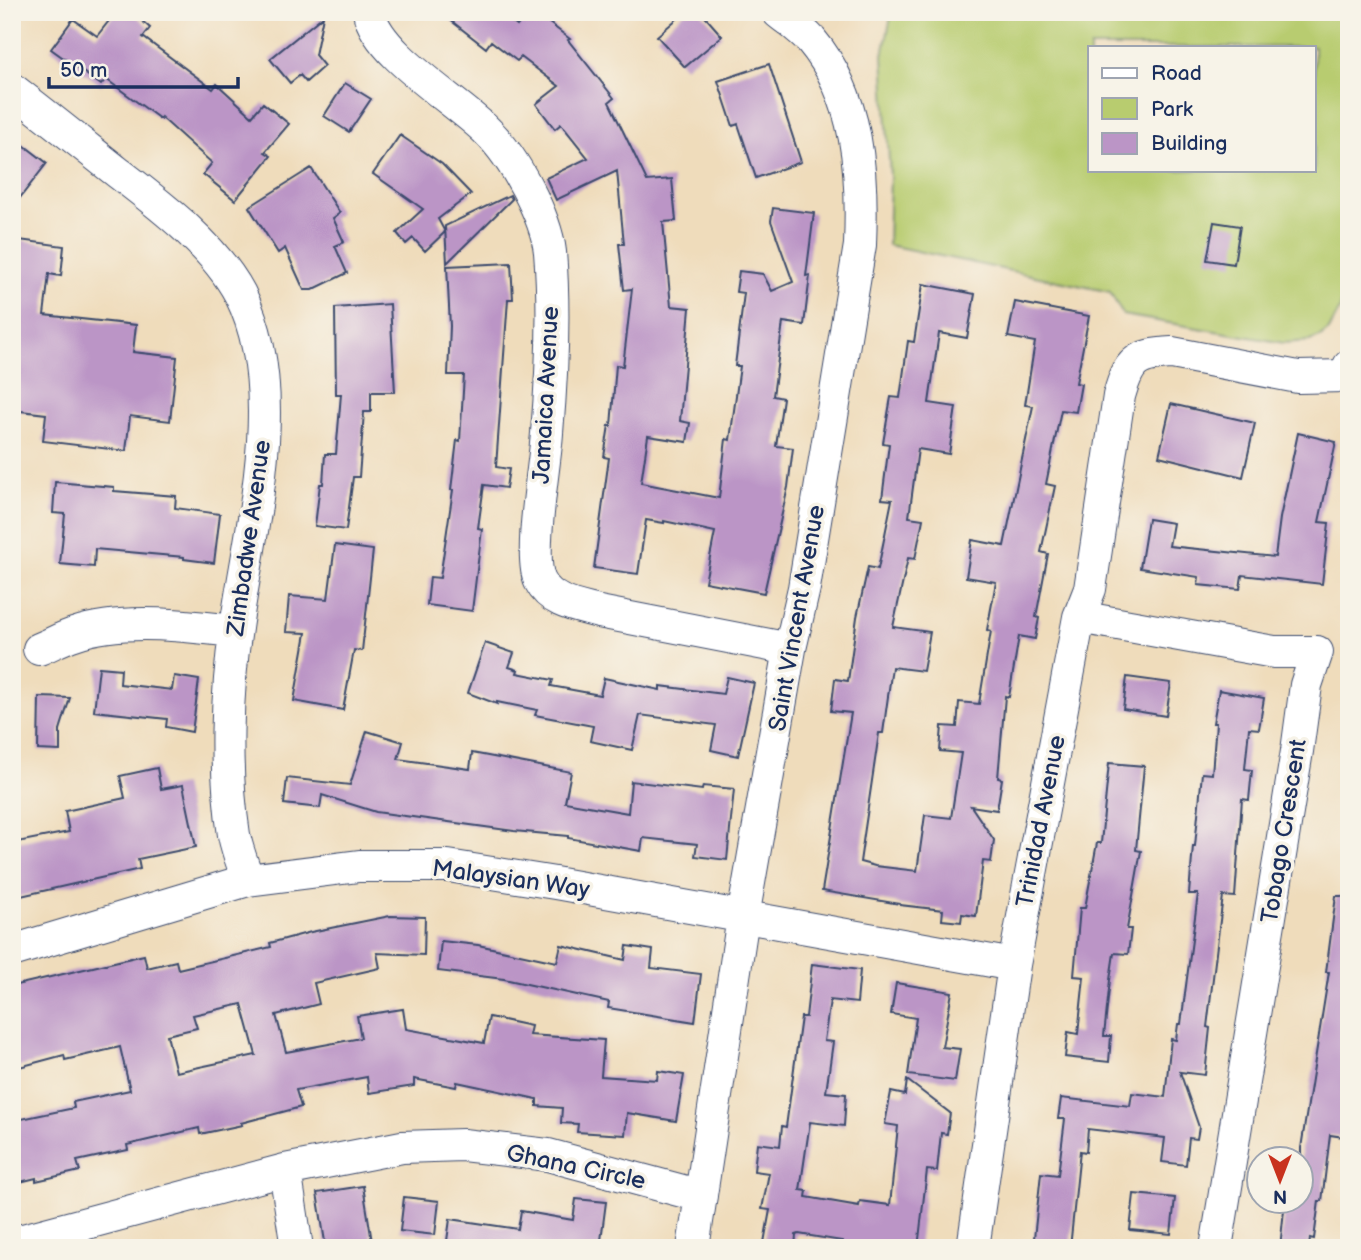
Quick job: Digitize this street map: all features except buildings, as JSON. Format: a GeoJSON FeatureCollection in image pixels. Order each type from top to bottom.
{"type":"FeatureCollection","features":[{"type":"Feature","properties":{"kind":"street","name":"Jamaica Avenue"},"geometry":{"type":"LineString","coordinates":[[369,12],[380,38],[488,132],[510,161],[545,223],[550,252],[552,323],[547,433],[535,568],[546,591],[570,605],[599,612],[790,649]]}},
{"type":"Feature","properties":{"kind":"street","name":"Saint Vincent Avenue"},"geometry":{"type":"LineString","coordinates":[[693,1248],[743,917],[790,649],[804,588],[860,245],[862,197],[856,141],[841,87],[810,39],[778,12]]}},
{"type":"Feature","properties":{"kind":"street","name":"Zimbadwe Avenue"},"geometry":{"type":"LineString","coordinates":[[12,89],[154,201],[195,238],[220,265],[239,294],[253,330],[260,365],[264,428],[258,495],[235,631],[229,707],[228,780],[234,837],[248,880]]}},
{"type":"Feature","properties":{"kind":"street","name":"Trinidad Avenue"},"geometry":{"type":"LineString","coordinates":[[973,1248],[1014,965],[1079,617],[1090,589],[1119,396],[1129,366],[1138,358],[1151,354],[1172,353],[1298,377],[1345,376],[1349,366]]}},
{"type":"Feature","properties":{"kind":"street","name":"Tobago Crescent"},"geometry":{"type":"LineString","coordinates":[[1079,617],[1274,652],[1317,652],[1306,685],[1216,1248]]}},
{"type":"Feature","properties":{"kind":"street"},"geometry":{"type":"LineString","coordinates":[[39,649],[75,633],[109,626],[148,625],[235,631]]}},
{"type":"Feature","properties":{"kind":"street","name":"Malaysian Way"},"geometry":{"type":"LineString","coordinates":[[12,951],[248,880],[359,866],[448,866],[1014,965]]}},
{"type":"Feature","properties":{"kind":"street","name":"Ghana Circle"},"geometry":{"type":"LineString","coordinates":[[12,1243],[285,1170],[402,1147],[463,1145],[548,1155],[701,1196]]}},
{"type":"Feature","properties":{"kind":"street"},"geometry":{"type":"LineString","coordinates":[[285,1170],[297,1248]]}},
{"type":"Feature","properties":{"kind":"green space"},"geometry":{"type":"Polygon","coordinates":[[[892,12],[1349,12],[1349,260],[1340,309],[1329,330],[1310,341],[1284,343],[1123,315],[1110,292],[888,245],[890,177],[883,55],[892,12]]]}}]}
